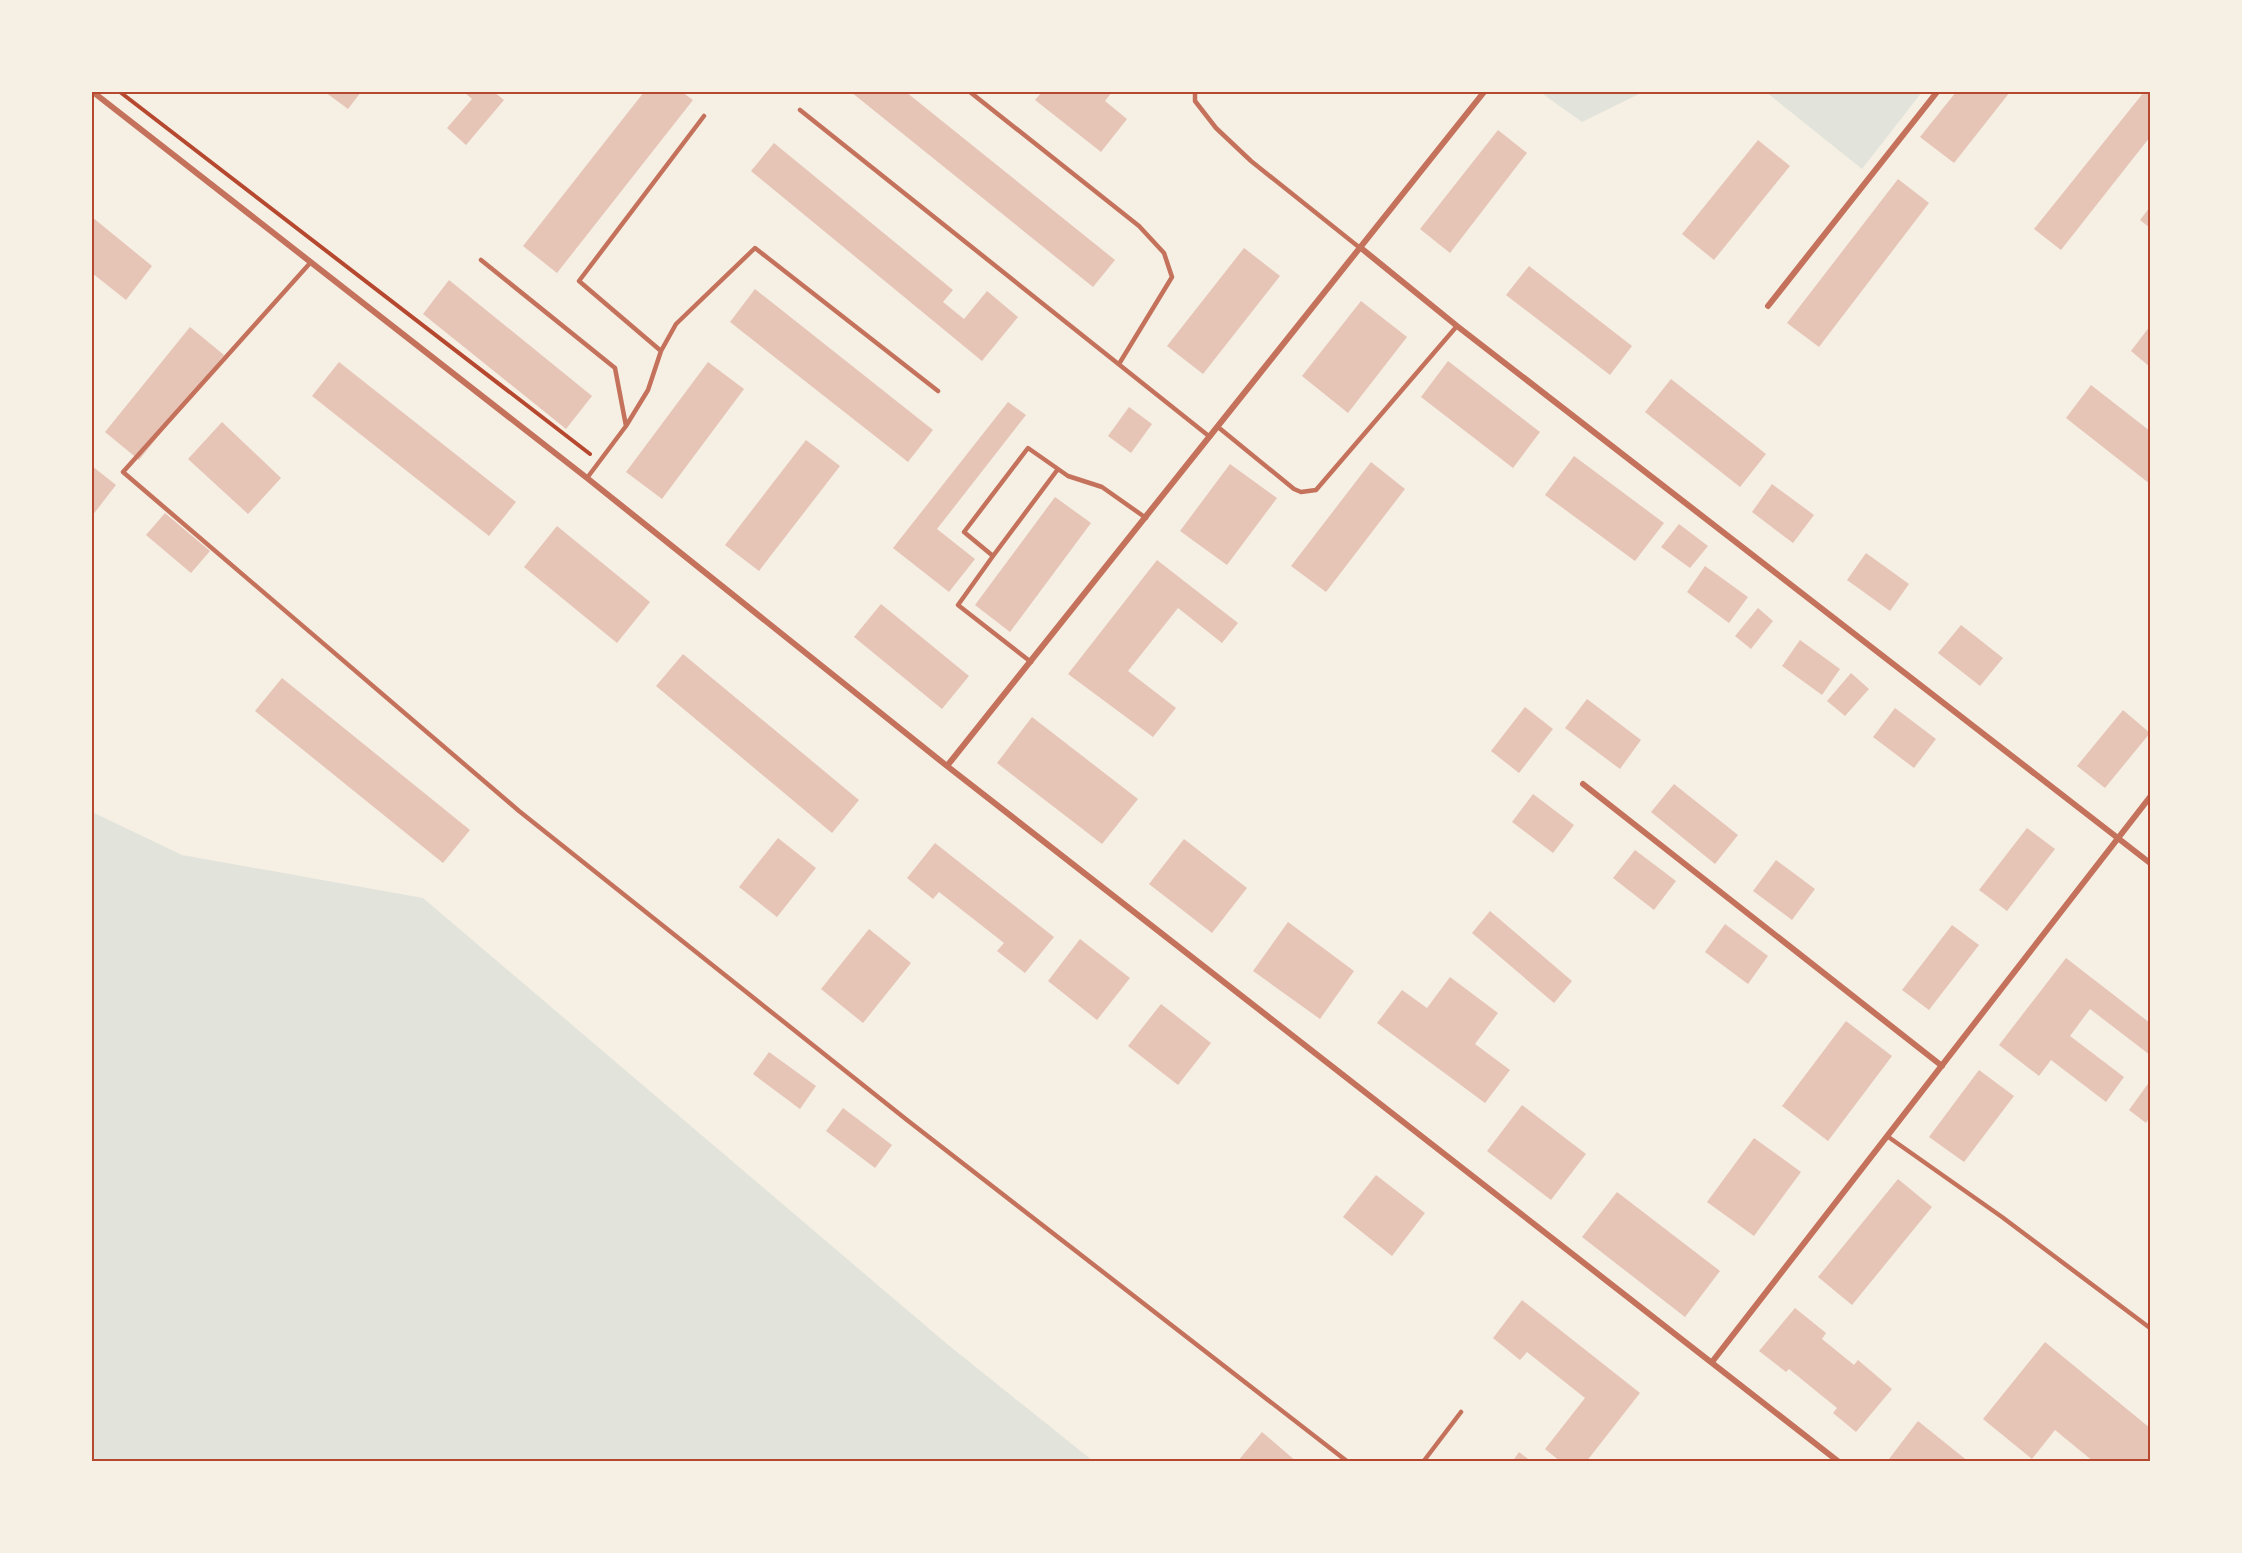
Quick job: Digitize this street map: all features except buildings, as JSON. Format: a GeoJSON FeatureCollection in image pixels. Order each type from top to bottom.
{"type":"FeatureCollection","features":[{"type":"Feature","properties":{"kind":"street"},"geometry":{"type":"LineString","coordinates":[[93,92],[587,478],[947,766],[1839,1461]]}},
{"type":"Feature","properties":{"kind":"street"},"geometry":{"type":"LineString","coordinates":[[947,766],[1484,92]]}},
{"type":"Feature","properties":{"kind":"street"},"geometry":{"type":"LineString","coordinates":[[1768,306],[1937,92]]}},
{"type":"Feature","properties":{"kind":"street"},"geometry":{"type":"LineString","coordinates":[[1361,248],[1457,326],[2151,863]]}},
{"type":"Feature","properties":{"kind":"street"},"geometry":{"type":"LineString","coordinates":[[1583,784],[1942,1066]]}},
{"type":"Feature","properties":{"kind":"street"},"geometry":{"type":"LineString","coordinates":[[1712,1362],[2151,797]]}},
{"type":"Feature","properties":{"kind":"lane"},"geometry":{"type":"LineString","coordinates":[[970,92],[1139,226],[1164,253],[1172,277],[1119,364]]}},
{"type":"Feature","properties":{"kind":"lane"},"geometry":{"type":"LineString","coordinates":[[1196,92],[1196,101],[1216,128],[1242,152],[1361,248]]}},
{"type":"Feature","properties":{"kind":"lane"},"geometry":{"type":"LineString","coordinates":[[800,110],[1210,437]]}},
{"type":"Feature","properties":{"kind":"lane"},"geometry":{"type":"LineString","coordinates":[[661,351],[579,281],[704,116]]}},
{"type":"Feature","properties":{"kind":"lane"},"geometry":{"type":"LineString","coordinates":[[587,478],[626,426],[648,390],[661,351],[676,324],[755,248],[938,391]]}},
{"type":"Feature","properties":{"kind":"lane"},"geometry":{"type":"LineString","coordinates":[[481,260],[615,368],[626,426]]}},
{"type":"Feature","properties":{"kind":"lane"},"geometry":{"type":"LineString","coordinates":[[310,262],[123,472],[519,811],[916,1127],[1348,1461]]}},
{"type":"Feature","properties":{"kind":"lane"},"geometry":{"type":"LineString","coordinates":[[1218,427],[1294,489],[1301,492],[1316,490],[1457,326]]}},
{"type":"Feature","properties":{"kind":"lane"},"geometry":{"type":"LineString","coordinates":[[993,556],[964,532],[1028,448],[1068,476],[1102,488],[1146,518]]}},
{"type":"Feature","properties":{"kind":"lane"},"geometry":{"type":"LineString","coordinates":[[1031,662],[958,605],[1058,469]]}},
{"type":"Feature","properties":{"kind":"lane"},"geometry":{"type":"LineString","coordinates":[[1887,1136],[2002,1217],[2151,1328]]}},
{"type":"Feature","properties":{"kind":"lane"},"geometry":{"type":"LineString","coordinates":[[1423,1461],[1461,1412]]}},
{"type":"Feature","properties":{"kind":"path"},"geometry":{"type":"LineString","coordinates":[[120,92],[599,462]]}},
{"type":"Feature","properties":{"kind":"shaded area"},"geometry":{"type":"Polygon","coordinates":[[[1540,92],[1643,92],[1582,122],[1540,92]]]}},
{"type":"Feature","properties":{"kind":"shaded area"},"geometry":{"type":"Polygon","coordinates":[[[1766,92],[1922,92],[1862,169],[1766,92]]]}},
{"type":"Feature","properties":{"kind":"shaded area"},"geometry":{"type":"Polygon","coordinates":[[[92,812],[182,855],[423,898],[947,1344],[1093,1461],[92,1461],[92,812]]]}}]}
